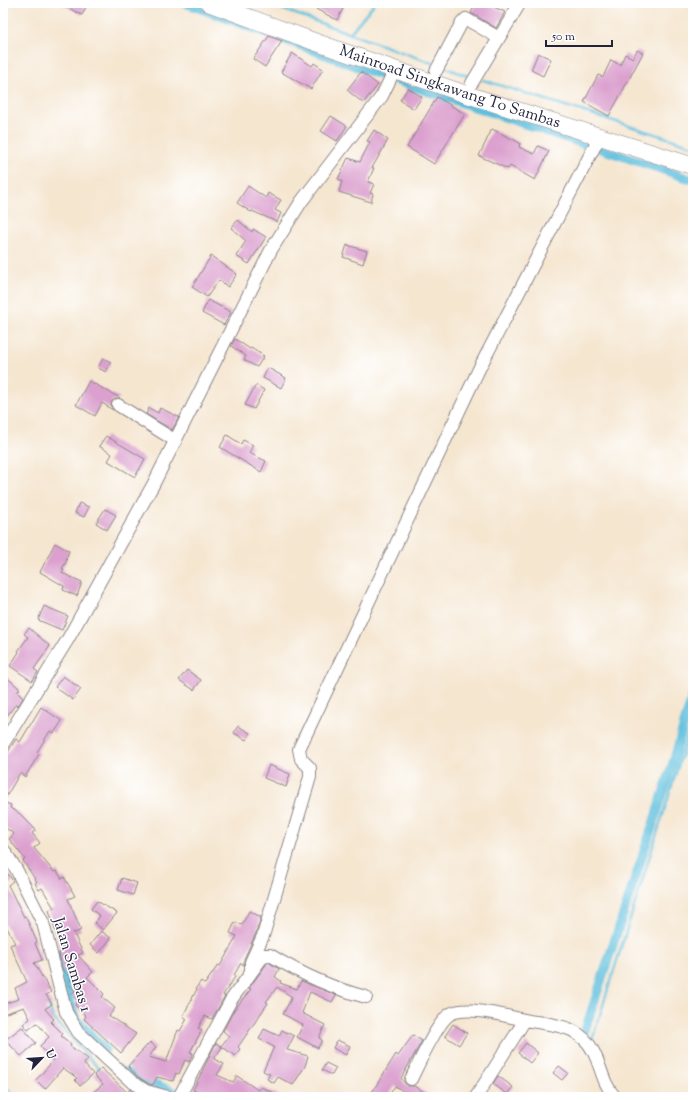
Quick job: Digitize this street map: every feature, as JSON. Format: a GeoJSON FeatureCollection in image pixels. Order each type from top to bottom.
{"type":"FeatureCollection","features":[{"type":"Feature","properties":{"kind":"highway","name":"Mainroad Singkawang To Sambas"},"geometry":{"type":"LineString","coordinates":[[209,3],[333,42],[436,71],[472,83],[649,145],[693,166]]}},
{"type":"Feature","properties":{"kind":"highway","name":"Mainroad Singkawang To Sambas"},"geometry":{"type":"LineString","coordinates":[[241,3],[395,69],[465,94],[600,136],[693,153]]}},
{"type":"Feature","properties":{"kind":"street"},"geometry":{"type":"LineString","coordinates":[[472,83],[520,3]]}},
{"type":"Feature","properties":{"kind":"street"},"geometry":{"type":"LineString","coordinates":[[436,71],[460,24],[466,19],[499,38]]}},
{"type":"Feature","properties":{"kind":"street"},"geometry":{"type":"LineString","coordinates":[[3,744],[68,639],[176,441],[194,402],[271,250],[301,202],[382,96],[395,69]]}},
{"type":"Feature","properties":{"kind":"street"},"geometry":{"type":"LineString","coordinates":[[250,973],[251,962],[262,936],[310,777],[310,768],[301,759],[299,749],[479,369],[600,136]]}},
{"type":"Feature","properties":{"kind":"street"},"geometry":{"type":"LineString","coordinates":[[118,405],[176,441]]}},
{"type":"Feature","properties":{"kind":"street","name":"Jalan Sambas 1"},"geometry":{"type":"LineString","coordinates":[[3,849],[16,869],[43,922],[66,1012],[78,1032],[132,1082],[146,1091],[168,1097]]}},
{"type":"Feature","properties":{"kind":"street"},"geometry":{"type":"LineString","coordinates":[[179,1097],[231,1000],[261,958],[267,954],[305,976],[366,997]]}},
{"type":"Feature","properties":{"kind":"street"},"geometry":{"type":"LineString","coordinates":[[411,1079],[431,1040],[449,1015],[462,1011],[508,1015],[525,1020],[548,1023],[567,1028],[579,1035],[588,1043],[594,1052],[604,1082],[615,1097]]}},
{"type":"Feature","properties":{"kind":"street"},"geometry":{"type":"LineString","coordinates":[[476,1097],[525,1020]]}},
{"type":"Feature","properties":{"kind":"building"},"geometry":{"type":"Polygon","coordinates":[[[59,3],[88,3],[82,15],[59,3]]]}},
{"type":"Feature","properties":{"kind":"building"},"geometry":{"type":"Polygon","coordinates":[[[319,3],[346,3],[337,20],[316,9],[319,3]]]}},
{"type":"Feature","properties":{"kind":"building"},"geometry":{"type":"Polygon","coordinates":[[[476,3],[485,3],[505,12],[496,28],[471,13],[476,3]]]}},
{"type":"Feature","properties":{"kind":"building"},"geometry":{"type":"Polygon","coordinates":[[[269,36],[282,41],[265,67],[253,59],[269,36]]]}},
{"type":"Feature","properties":{"kind":"building"},"geometry":{"type":"Polygon","coordinates":[[[637,50],[643,53],[609,116],[584,102],[598,75],[603,77],[611,60],[620,65],[625,54],[633,58],[637,50]]]}},
{"type":"Feature","properties":{"kind":"building"},"geometry":{"type":"Polygon","coordinates":[[[292,53],[312,66],[314,63],[323,69],[311,89],[281,72],[292,53]]]}},
{"type":"Feature","properties":{"kind":"building"},"geometry":{"type":"Polygon","coordinates":[[[538,53],[551,59],[543,76],[531,70],[538,53]]]}},
{"type":"Feature","properties":{"kind":"building"},"geometry":{"type":"Polygon","coordinates":[[[361,72],[378,85],[363,103],[347,90],[361,72]]]}},
{"type":"Feature","properties":{"kind":"building"},"geometry":{"type":"Polygon","coordinates":[[[408,88],[422,97],[414,109],[400,100],[408,88]]]}},
{"type":"Feature","properties":{"kind":"building"},"geometry":{"type":"Polygon","coordinates":[[[437,97],[465,114],[434,164],[407,147],[437,97]]]}},
{"type":"Feature","properties":{"kind":"building"},"geometry":{"type":"Polygon","coordinates":[[[331,116],[347,126],[337,141],[321,131],[331,116]]]}},
{"type":"Feature","properties":{"kind":"building"},"geometry":{"type":"Polygon","coordinates":[[[492,129],[520,143],[519,147],[534,154],[538,146],[549,151],[535,180],[510,166],[508,169],[479,156],[492,129]]]}},
{"type":"Feature","properties":{"kind":"building"},"geometry":{"type":"Polygon","coordinates":[[[374,130],[388,140],[372,168],[374,168],[368,182],[374,184],[370,193],[373,194],[371,202],[339,192],[342,181],[338,179],[348,158],[360,162],[370,142],[367,141],[374,130]]]}},
{"type":"Feature","properties":{"kind":"building"},"geometry":{"type":"Polygon","coordinates":[[[248,186],[266,198],[268,193],[281,200],[275,210],[281,213],[277,222],[252,211],[251,212],[237,203],[248,186]]]}},
{"type":"Feature","properties":{"kind":"building"},"geometry":{"type":"Polygon","coordinates":[[[238,220],[252,232],[253,229],[266,237],[249,264],[236,256],[246,241],[231,228],[238,220]]]}},
{"type":"Feature","properties":{"kind":"building"},"geometry":{"type":"Polygon","coordinates":[[[347,245],[367,251],[363,264],[343,257],[347,245]]]}},
{"type":"Feature","properties":{"kind":"building"},"geometry":{"type":"Polygon","coordinates":[[[211,256],[237,274],[228,287],[219,280],[207,297],[192,287],[211,256]]]}},
{"type":"Feature","properties":{"kind":"building"},"geometry":{"type":"Polygon","coordinates":[[[208,300],[231,312],[224,325],[202,313],[208,300]]]}},
{"type":"Feature","properties":{"kind":"building"},"geometry":{"type":"Polygon","coordinates":[[[235,339],[264,356],[257,367],[244,360],[246,356],[231,346],[235,339]]]}},
{"type":"Feature","properties":{"kind":"building"},"geometry":{"type":"Polygon","coordinates":[[[103,358],[111,362],[106,372],[98,368],[103,358]]]}},
{"type":"Feature","properties":{"kind":"building"},"geometry":{"type":"Polygon","coordinates":[[[268,368],[286,378],[281,388],[263,378],[268,368]]]}},
{"type":"Feature","properties":{"kind":"building"},"geometry":{"type":"Polygon","coordinates":[[[89,381],[120,398],[112,401],[111,405],[113,410],[102,403],[95,416],[76,405],[89,381]]]}},
{"type":"Feature","properties":{"kind":"building"},"geometry":{"type":"Polygon","coordinates":[[[256,385],[264,390],[254,409],[245,405],[256,385]]]}},
{"type":"Feature","properties":{"kind":"building"},"geometry":{"type":"Polygon","coordinates":[[[149,408],[158,413],[160,408],[179,417],[172,430],[146,414],[149,408]]]}},
{"type":"Feature","properties":{"kind":"building"},"geometry":{"type":"Polygon","coordinates":[[[227,435],[241,444],[243,440],[253,445],[249,453],[266,461],[261,472],[220,447],[227,435]]]}},
{"type":"Feature","properties":{"kind":"building"},"geometry":{"type":"Polygon","coordinates":[[[106,436],[145,459],[135,477],[108,461],[112,454],[99,446],[106,436]]]}},
{"type":"Feature","properties":{"kind":"building"},"geometry":{"type":"Polygon","coordinates":[[[79,503],[89,507],[84,517],[75,513],[79,503]]]}},
{"type":"Feature","properties":{"kind":"building"},"geometry":{"type":"Polygon","coordinates":[[[105,509],[116,515],[107,530],[96,523],[105,509]]]}},
{"type":"Feature","properties":{"kind":"building"},"geometry":{"type":"Polygon","coordinates":[[[55,543],[69,551],[67,560],[62,569],[64,570],[62,573],[82,582],[77,596],[63,590],[64,586],[40,572],[55,543]]]}},
{"type":"Feature","properties":{"kind":"building"},"geometry":{"type":"Polygon","coordinates":[[[44,606],[68,616],[62,630],[38,620],[44,606]]]}},
{"type":"Feature","properties":{"kind":"building"},"geometry":{"type":"Polygon","coordinates":[[[29,628],[50,646],[34,669],[38,672],[32,681],[10,666],[28,637],[24,634],[29,628]]]}},
{"type":"Feature","properties":{"kind":"building"},"geometry":{"type":"Polygon","coordinates":[[[187,670],[201,680],[194,690],[179,680],[187,670]]]}},
{"type":"Feature","properties":{"kind":"building"},"geometry":{"type":"Polygon","coordinates":[[[3,674],[20,689],[17,692],[23,698],[18,706],[16,704],[3,721],[3,674]]]}},
{"type":"Feature","properties":{"kind":"building"},"geometry":{"type":"Polygon","coordinates":[[[63,676],[81,689],[73,700],[55,687],[63,676]]]}},
{"type":"Feature","properties":{"kind":"building"},"geometry":{"type":"Polygon","coordinates":[[[41,707],[62,721],[54,733],[50,731],[37,752],[39,754],[25,777],[20,773],[3,802],[3,760],[16,739],[20,742],[41,707]]]}},
{"type":"Feature","properties":{"kind":"building"},"geometry":{"type":"Polygon","coordinates":[[[238,726],[250,733],[246,740],[234,733],[238,726]]]}},
{"type":"Feature","properties":{"kind":"building"},"geometry":{"type":"Polygon","coordinates":[[[269,765],[290,774],[286,787],[264,778],[269,765]]]}},
{"type":"Feature","properties":{"kind":"building"},"geometry":{"type":"Polygon","coordinates":[[[3,802],[11,805],[10,808],[19,813],[36,830],[32,833],[40,843],[34,848],[54,872],[57,871],[62,879],[64,877],[75,896],[68,899],[81,930],[75,933],[73,932],[83,953],[78,955],[93,972],[87,977],[104,994],[102,997],[115,1008],[109,1016],[136,1034],[121,1053],[84,1019],[86,1016],[75,1005],[78,1001],[71,994],[75,991],[68,983],[71,980],[62,968],[59,953],[62,952],[49,910],[54,908],[42,888],[39,890],[35,883],[37,882],[23,861],[25,859],[9,839],[14,834],[3,826],[3,802]]]}},
{"type":"Feature","properties":{"kind":"building"},"geometry":{"type":"Polygon","coordinates":[[[8,874],[13,881],[8,885],[37,942],[35,943],[42,960],[34,963],[51,992],[46,995],[52,1004],[45,1009],[54,1019],[51,1022],[63,1034],[61,1036],[71,1044],[70,1046],[88,1059],[84,1064],[93,1074],[80,1086],[75,1080],[77,1078],[63,1068],[45,1089],[36,1080],[53,1061],[40,1046],[49,1037],[37,1023],[28,1030],[23,1024],[30,1019],[24,1007],[3,1014],[3,1004],[19,999],[15,988],[27,982],[10,945],[15,943],[5,924],[3,925],[3,876],[8,874]]]}},
{"type":"Feature","properties":{"kind":"building"},"geometry":{"type":"Polygon","coordinates":[[[122,878],[137,883],[133,895],[118,890],[122,878]]]}},
{"type":"Feature","properties":{"kind":"building"},"geometry":{"type":"Polygon","coordinates":[[[97,901],[117,913],[103,930],[95,923],[100,916],[91,909],[97,901]]]}},
{"type":"Feature","properties":{"kind":"building"},"geometry":{"type":"Polygon","coordinates":[[[249,911],[261,917],[256,933],[244,959],[244,965],[241,963],[234,975],[235,977],[223,995],[225,996],[212,1019],[205,1016],[198,1028],[202,1030],[190,1052],[193,1053],[189,1062],[185,1060],[179,1074],[176,1073],[173,1081],[157,1077],[153,1085],[149,1084],[137,1076],[128,1066],[150,1042],[156,1047],[149,1057],[166,1062],[178,1030],[180,1031],[187,1019],[183,1016],[197,989],[196,988],[201,981],[205,984],[218,965],[220,966],[237,936],[230,933],[235,922],[242,925],[249,911]]]}},
{"type":"Feature","properties":{"kind":"building"},"geometry":{"type":"Polygon","coordinates":[[[101,931],[111,938],[99,953],[90,945],[101,931]]]}},
{"type":"Feature","properties":{"kind":"building"},"geometry":{"type":"Polygon","coordinates":[[[268,962],[279,969],[275,977],[281,981],[280,983],[297,989],[301,981],[336,995],[332,1002],[310,992],[302,1013],[325,1025],[319,1038],[322,1040],[318,1048],[297,1037],[303,1025],[283,1014],[292,997],[277,987],[238,1047],[240,1049],[235,1056],[221,1046],[229,1036],[223,1031],[234,1010],[251,989],[249,988],[268,962]]]}},
{"type":"Feature","properties":{"kind":"building"},"geometry":{"type":"Polygon","coordinates":[[[453,1024],[467,1033],[459,1045],[445,1036],[453,1024]]]}},
{"type":"Feature","properties":{"kind":"building"},"geometry":{"type":"Polygon","coordinates":[[[22,1027],[36,1043],[21,1056],[5,1040],[22,1027]]]}},
{"type":"Feature","properties":{"kind":"building"},"geometry":{"type":"Polygon","coordinates":[[[264,1029],[279,1036],[282,1030],[294,1036],[287,1050],[308,1056],[305,1066],[293,1085],[278,1077],[274,1083],[267,1079],[270,1074],[263,1071],[274,1047],[259,1039],[264,1029]]]}},
{"type":"Feature","properties":{"kind":"building"},"geometry":{"type":"Polygon","coordinates":[[[413,1035],[422,1041],[401,1078],[407,1086],[414,1086],[433,1097],[404,1097],[406,1093],[395,1086],[388,1097],[369,1097],[396,1054],[398,1056],[413,1035]]]}},
{"type":"Feature","properties":{"kind":"building"},"geometry":{"type":"Polygon","coordinates":[[[337,1040],[350,1046],[346,1055],[333,1048],[337,1040]]]}},
{"type":"Feature","properties":{"kind":"building"},"geometry":{"type":"Polygon","coordinates":[[[216,1043],[222,1047],[214,1059],[224,1064],[217,1075],[233,1082],[237,1076],[258,1090],[261,1087],[282,1097],[230,1097],[224,1094],[223,1097],[209,1097],[193,1090],[216,1043]]]}},
{"type":"Feature","properties":{"kind":"building"},"geometry":{"type":"Polygon","coordinates":[[[526,1043],[538,1053],[530,1063],[518,1053],[526,1043]]]}},
{"type":"Feature","properties":{"kind":"building"},"geometry":{"type":"Polygon","coordinates":[[[326,1063],[336,1068],[332,1075],[322,1070],[326,1063]]]}},
{"type":"Feature","properties":{"kind":"building"},"geometry":{"type":"Polygon","coordinates":[[[559,1066],[568,1073],[562,1080],[553,1073],[559,1066]]]}},
{"type":"Feature","properties":{"kind":"building"},"geometry":{"type":"Polygon","coordinates":[[[101,1068],[128,1093],[130,1089],[138,1095],[136,1097],[87,1097],[103,1084],[94,1075],[101,1068]]]}},
{"type":"Feature","properties":{"kind":"building"},"geometry":{"type":"Polygon","coordinates":[[[498,1076],[513,1087],[507,1094],[493,1084],[498,1076]]]}},
{"type":"Feature","properties":{"kind":"waterway"},"geometry":{"type":"LineString","coordinates":[[185,3],[383,76]]}},
{"type":"Feature","properties":{"kind":"waterway"},"geometry":{"type":"LineString","coordinates":[[265,3],[432,63]]}},
{"type":"Feature","properties":{"kind":"waterway"},"geometry":{"type":"LineString","coordinates":[[350,33],[375,3]]}},
{"type":"Feature","properties":{"kind":"waterway"},"geometry":{"type":"LineString","coordinates":[[446,68],[468,76]]}},
{"type":"Feature","properties":{"kind":"waterway"},"geometry":{"type":"LineString","coordinates":[[483,80],[693,146]]}},
{"type":"Feature","properties":{"kind":"waterway"},"geometry":{"type":"LineString","coordinates":[[397,81],[587,145]]}},
{"type":"Feature","properties":{"kind":"waterway"},"geometry":{"type":"LineString","coordinates":[[601,149],[693,180]]}},
{"type":"Feature","properties":{"kind":"waterway"},"geometry":{"type":"LineString","coordinates":[[583,1036],[672,766],[693,693]]}},
{"type":"Feature","properties":{"kind":"waterway"},"geometry":{"type":"LineString","coordinates":[[592,1040],[693,719]]}},
{"type":"Feature","properties":{"kind":"waterway"},"geometry":{"type":"LineString","coordinates":[[57,954],[75,1018],[105,1050]]}},
{"type":"Feature","properties":{"kind":"waterway"},"geometry":{"type":"LineString","coordinates":[[48,1003],[53,1018],[101,1071]]}},
{"type":"Feature","properties":{"kind":"waterway"},"geometry":{"type":"LineString","coordinates":[[125,1072],[174,1092]]}},
{"type":"Feature","properties":{"kind":"waterway"},"geometry":{"type":"LineString","coordinates":[[3,1085],[18,1097]]}}]}
